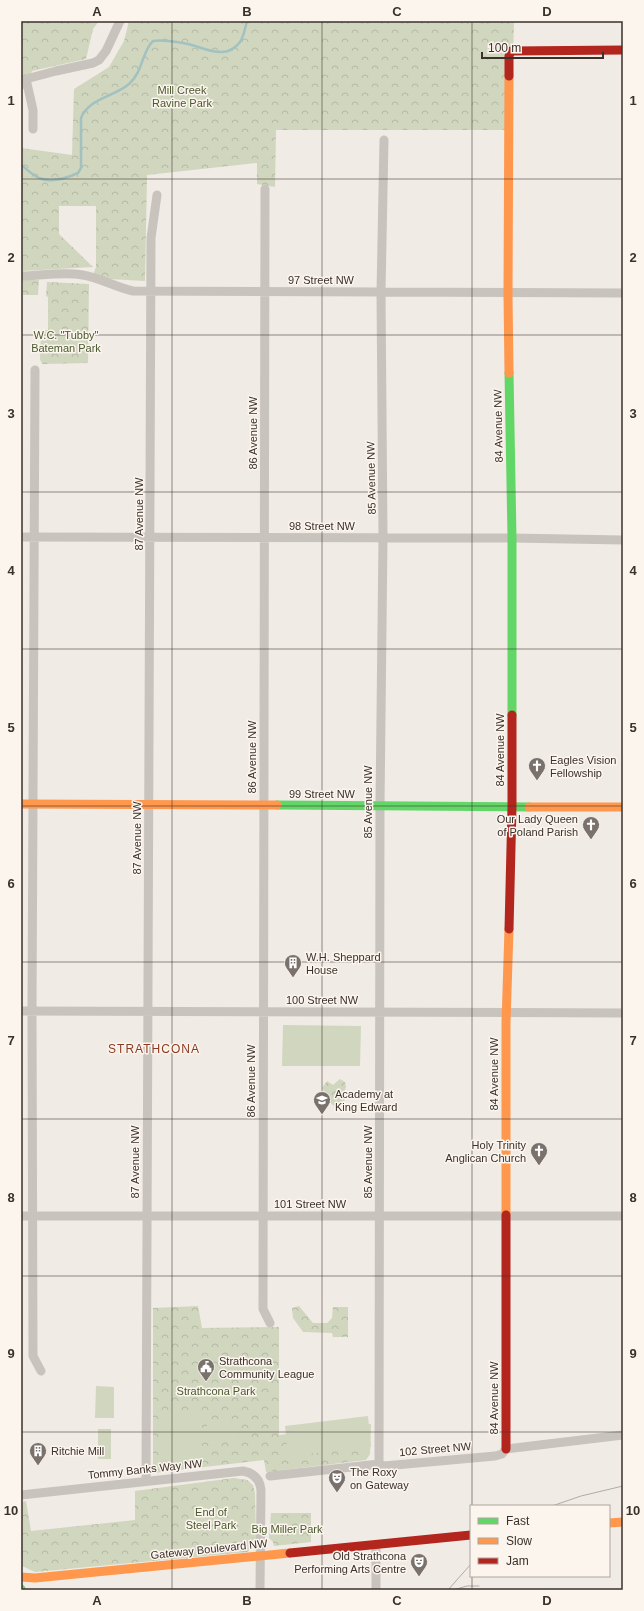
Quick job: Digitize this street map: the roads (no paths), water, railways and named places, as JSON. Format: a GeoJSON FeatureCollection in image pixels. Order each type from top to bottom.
{"type":"FeatureCollection","features":[{"type":"Feature","properties":{"kind":"street"},"geometry":{"type":"LineString","coordinates":[[33,129],[33,110],[26,79],[93,63],[99,60],[106,51],[120,21]]}},
{"type":"Feature","properties":{"kind":"street","name":"84 Avenue NW"},"geometry":{"type":"LineString","coordinates":[[506,1449],[506,1012],[512,806],[512,538],[508,294],[509,56],[511,51],[566,49],[623,50]]}},
{"type":"Feature","properties":{"kind":"street","name":"85 Avenue NW"},"geometry":{"type":"LineString","coordinates":[[379,1464],[380,806],[383,538],[381,292],[384,140]]}},
{"type":"Feature","properties":{"kind":"street","name":"86 Avenue NW"},"geometry":{"type":"LineString","coordinates":[[265,189],[263,1309],[270,1323]]}},
{"type":"Feature","properties":{"kind":"street","name":"87 Avenue NW"},"geometry":{"type":"LineString","coordinates":[[146,1481],[151,291],[152,230],[157,195]]}},
{"type":"Feature","properties":{"kind":"street","name":"97 Street NW"},"geometry":{"type":"LineString","coordinates":[[21,276],[43,276],[54,273],[80,274],[133,291],[508,294],[623,293]]}},
{"type":"Feature","properties":{"kind":"street"},"geometry":{"type":"LineString","coordinates":[[35,370],[32,1216],[33,1356],[41,1371]]}},
{"type":"Feature","properties":{"kind":"street","name":"98 Street NW"},"geometry":{"type":"LineString","coordinates":[[21,537],[512,538],[623,540]]}},
{"type":"Feature","properties":{"kind":"street","name":"99 Street NW"},"geometry":{"type":"LineString","coordinates":[[21,804],[623,807]]}},
{"type":"Feature","properties":{"kind":"street","name":"100 Street NW"},"geometry":{"type":"LineString","coordinates":[[21,1010],[623,1013]]}},
{"type":"Feature","properties":{"kind":"street","name":"101 Street NW"},"geometry":{"type":"LineString","coordinates":[[21,1216],[623,1216]]}},
{"type":"Feature","properties":{"kind":"street","name":"102 Street NW"},"geometry":{"type":"LineString","coordinates":[[270,1476],[379,1464],[384,1466],[489,1457],[497,1456],[506,1449],[623,1435]]}},
{"type":"Feature","properties":{"kind":"street","name":"Tommy Banks Way NW"},"geometry":{"type":"LineString","coordinates":[[21,1495],[243,1471],[248,1472],[256,1477],[262,1490],[260,1556]]}},
{"type":"Feature","properties":{"kind":"street"},"geometry":{"type":"LineString","coordinates":[[610,1523],[623,1522]]}},
{"type":"Feature","properties":{"kind":"street","name":"Gateway Boulevard NW"},"geometry":{"type":"LineString","coordinates":[[21,1577],[35,1578],[470,1535]]}},
{"type":"Feature","properties":{"kind":"street"},"geometry":{"type":"LineString","coordinates":[[376,1545],[376,1590]]}},
{"type":"Feature","properties":{"kind":"street"},"geometry":{"type":"LineString","coordinates":[[260,1556],[260,1590]]}},
{"type":"Feature","properties":{"kind":"waterway"},"geometry":{"type":"LineString","coordinates":[[21,165],[39,178],[49,180],[69,177],[78,173],[81,168],[81,118],[90,106],[123,88],[134,79],[149,45],[153,41],[162,40],[188,44],[215,52],[228,51],[240,42],[247,21]]}},
{"type":"Feature","properties":{"kind":"tram line"},"geometry":{"type":"LineString","coordinates":[[555,1505],[581,1496],[623,1486]]}},
{"type":"Feature","properties":{"kind":"tram line"},"geometry":{"type":"LineString","coordinates":[[448,1590],[470,1565]]}},
{"type":"Feature","properties":{"kind":"tram line"},"geometry":{"type":"LineString","coordinates":[[453,1590],[467,1586],[479,1586]]}},
{"type":"Feature","properties":{"kind":"place","name":"Eagles Vision Fellowship"},"geometry":{"type":"Point","coordinates":[537,781]}},
{"type":"Feature","properties":{"kind":"place","name":"Our Lady Queen of Poland Parish"},"geometry":{"type":"Point","coordinates":[591,840]}},
{"type":"Feature","properties":{"kind":"place","name":"W.H. Sheppard House"},"geometry":{"type":"Point","coordinates":[293,978]}},
{"type":"Feature","properties":{"kind":"place","name":"Academy at King Edward"},"geometry":{"type":"Point","coordinates":[322,1115]}},
{"type":"Feature","properties":{"kind":"place","name":"Holy Trinity Anglican Church"},"geometry":{"type":"Point","coordinates":[539,1166]}},
{"type":"Feature","properties":{"kind":"place","name":"Strathcona Community League"},"geometry":{"type":"Point","coordinates":[206,1382]}},
{"type":"Feature","properties":{"kind":"place","name":"Ritchie Mill"},"geometry":{"type":"Point","coordinates":[38,1466]}},
{"type":"Feature","properties":{"kind":"place","name":"The Roxy on Gateway"},"geometry":{"type":"Point","coordinates":[337,1493]}},
{"type":"Feature","properties":{"kind":"place","name":"Old Strathcona Performing Arts Centre"},"geometry":{"type":"Point","coordinates":[419,1577]}},
{"type":"Feature","properties":{"kind":"district","name":"STRATHCONA"},"geometry":{"type":"Point","coordinates":[154,1049]}},
{"type":"Feature","properties":{"kind":"park label","name":"Mill Creek Ravine Park"},"geometry":{"type":"Point","coordinates":[182,96]}},
{"type":"Feature","properties":{"kind":"park label","name":"W.C. \"Tubby\" Bateman Park"},"geometry":{"type":"Point","coordinates":[66,341]}},
{"type":"Feature","properties":{"kind":"park label","name":"Strathcona Park"},"geometry":{"type":"Point","coordinates":[216,1391]}},
{"type":"Feature","properties":{"kind":"park label","name":"End of Steel Park"},"geometry":{"type":"Point","coordinates":[211,1518]}},
{"type":"Feature","properties":{"kind":"park label","name":"Big Miller Park"},"geometry":{"type":"Point","coordinates":[287,1529]}}]}
